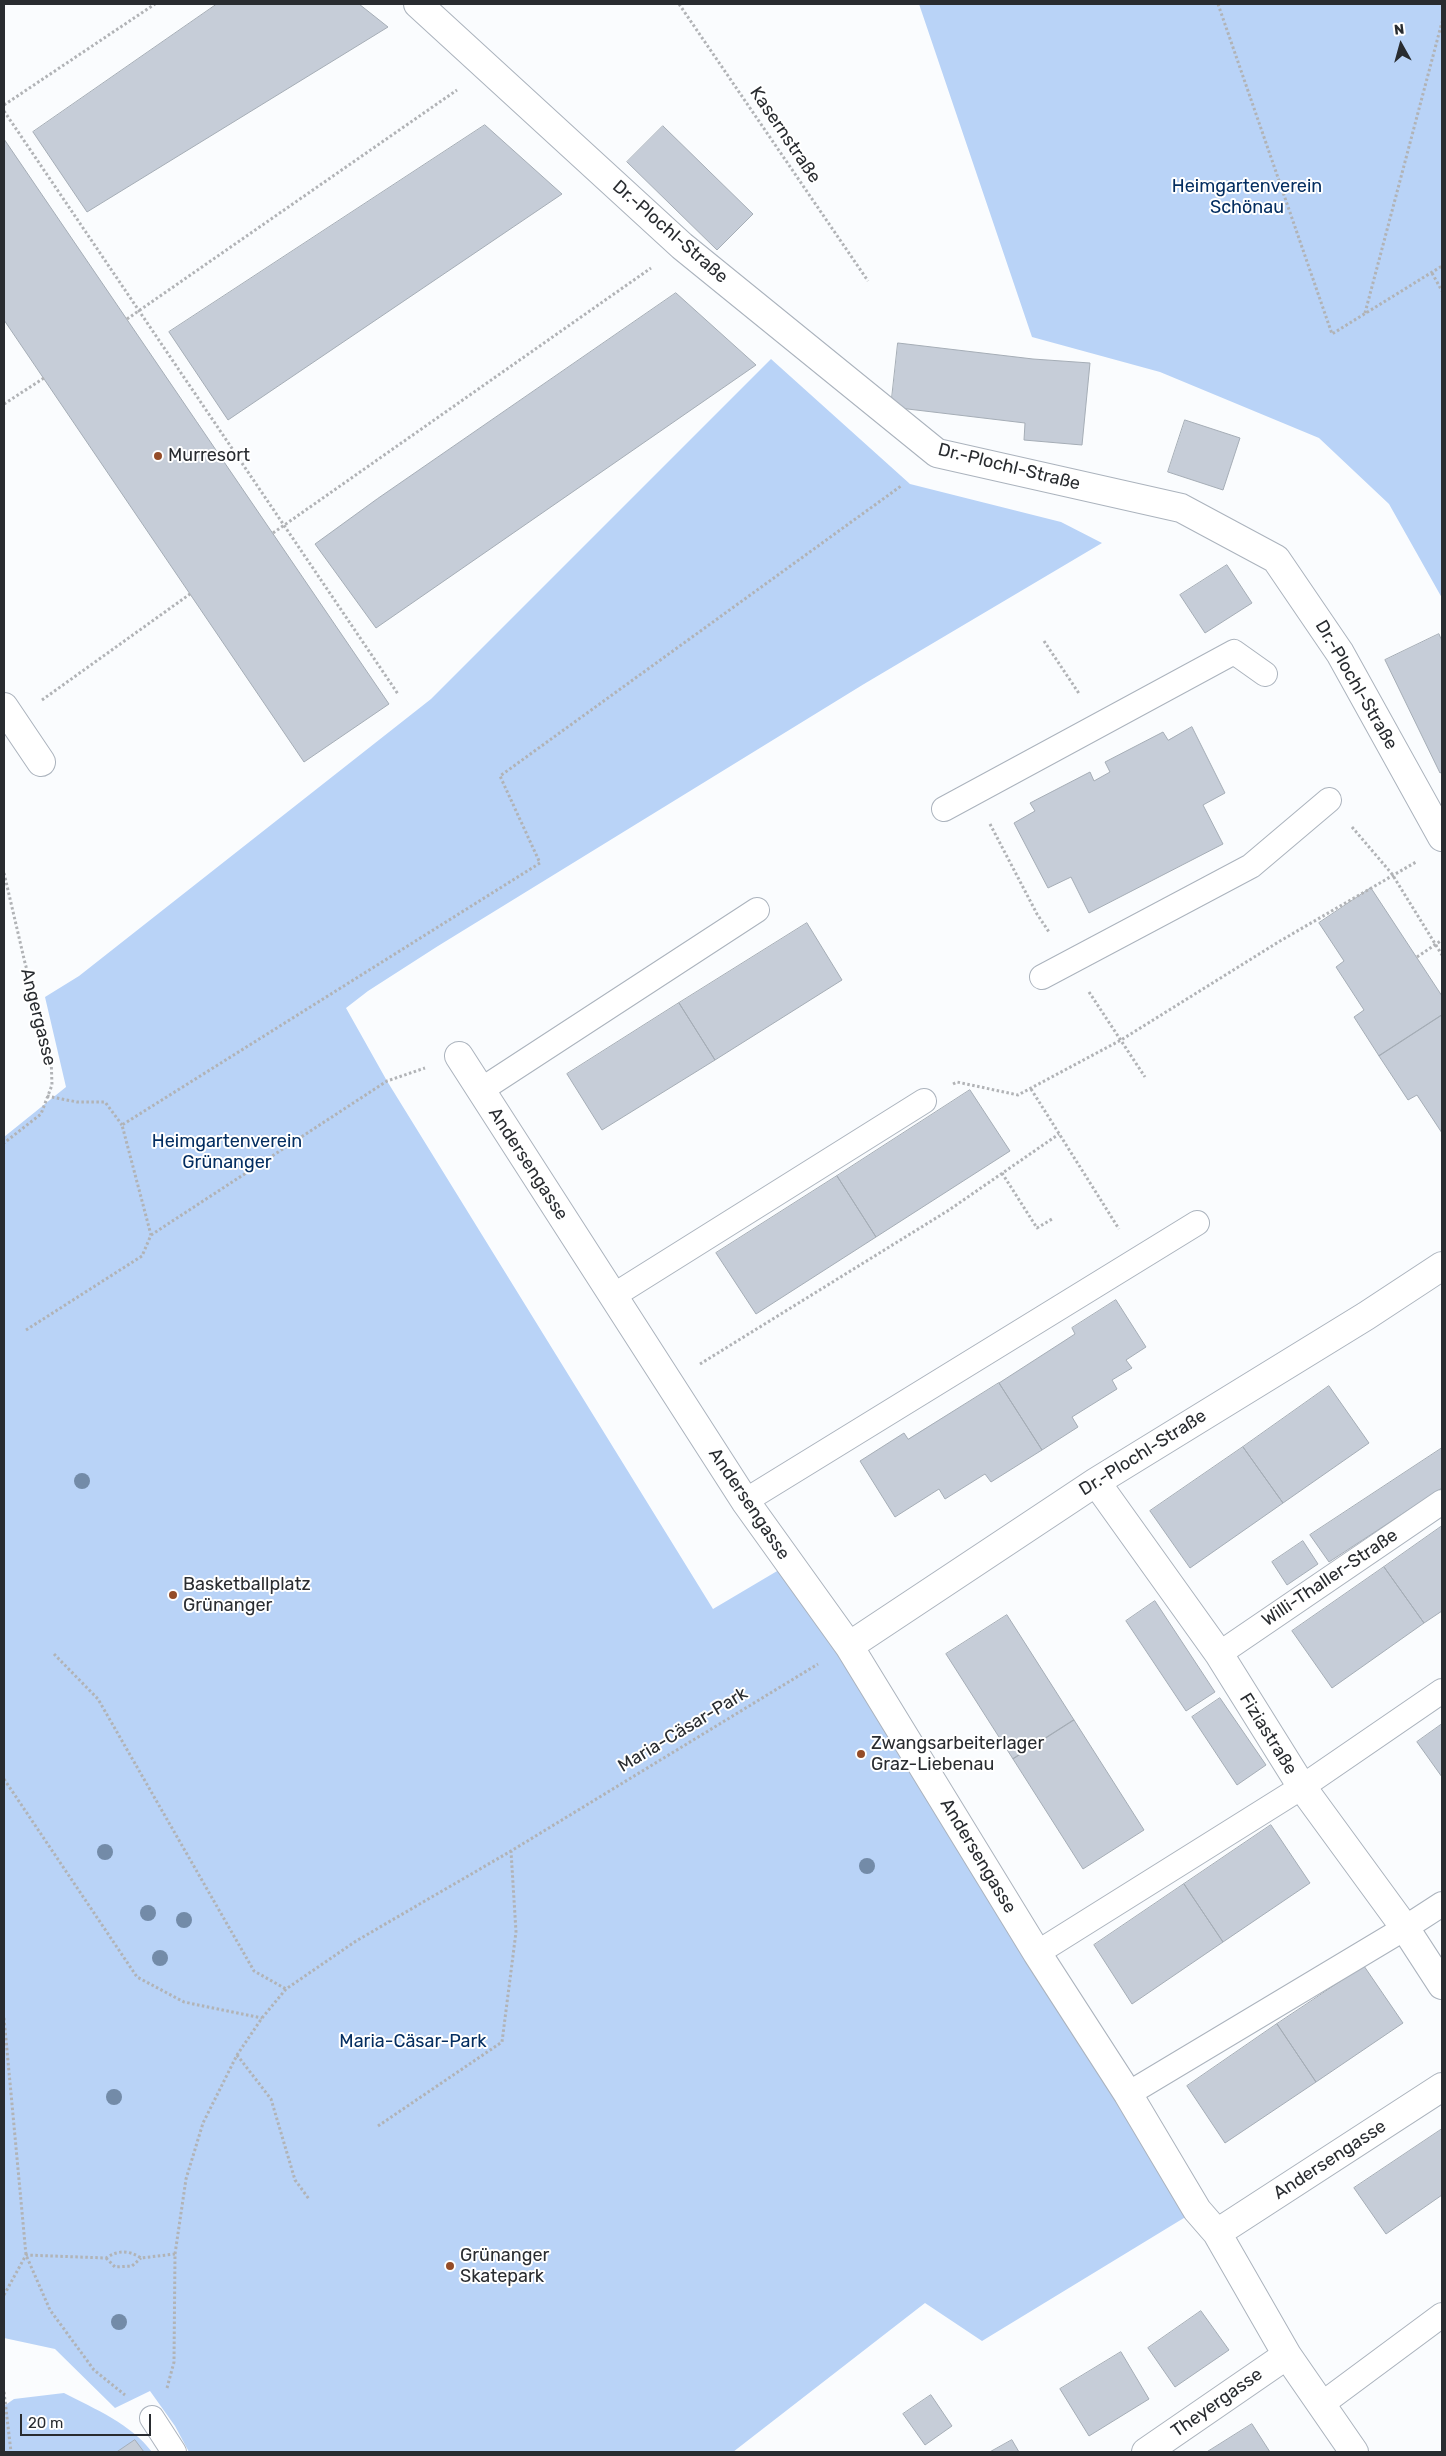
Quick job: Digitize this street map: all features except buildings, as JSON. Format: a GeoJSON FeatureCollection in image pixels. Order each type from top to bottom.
{"type":"FeatureCollection","features":[{"type":"Feature","properties":{"kind":"street","name":"Dr.-Plochl-Straße"},"geometry":{"type":"LineString","coordinates":[[418,4],[682,246],[937,453],[1181,508],[1276,559],[1340,653],[1442,837]]}},
{"type":"Feature","properties":{"kind":"street"},"geometry":{"type":"LineString","coordinates":[[8,714],[40,762]]}},
{"type":"Feature","properties":{"kind":"street","name":"Andersengasse"},"geometry":{"type":"LineString","coordinates":[[459,1056],[744,1501],[849,1646],[1037,1953],[1128,2094],[1197,2210],[1217,2233],[1287,2355],[1354,2452]]}},
{"type":"Feature","properties":{"kind":"street","name":"Dr.-Plochl-Straße"},"geometry":{"type":"LineString","coordinates":[[849,1646],[1096,1482],[1438,1278]]}},
{"type":"Feature","properties":{"kind":"street","name":"Fiziastraße"},"geometry":{"type":"LineString","coordinates":[[1096,1482],[1218,1654],[1302,1788],[1405,1928],[1442,1985]]}},
{"type":"Feature","properties":{"kind":"street","name":"Andersengasse"},"geometry":{"type":"LineString","coordinates":[[1217,2233],[1442,2087]]}},
{"type":"Feature","properties":{"kind":"street","name":"Theyergasse"},"geometry":{"type":"LineString","coordinates":[[1146,2452],[1287,2355]]}},
{"type":"Feature","properties":{"kind":"lane"},"geometry":{"type":"LineString","coordinates":[[944,809],[1234,652],[1265,674]]}},
{"type":"Feature","properties":{"kind":"lane"},"geometry":{"type":"LineString","coordinates":[[1042,977],[1251,866],[1329,800]]}},
{"type":"Feature","properties":{"kind":"lane"},"geometry":{"type":"LineString","coordinates":[[481,1090],[513,1067],[757,910]]}},
{"type":"Feature","properties":{"kind":"lane"},"geometry":{"type":"LineString","coordinates":[[614,1296],[924,1101]]}},
{"type":"Feature","properties":{"kind":"lane"},"geometry":{"type":"LineString","coordinates":[[744,1501],[1197,1223]]}},
{"type":"Feature","properties":{"kind":"lane","name":"Willi-Thaller-Straße"},"geometry":{"type":"LineString","coordinates":[[1218,1654],[1442,1502]]}},
{"type":"Feature","properties":{"kind":"lane"},"geometry":{"type":"LineString","coordinates":[[1037,1953],[1302,1788],[1442,1691]]}},
{"type":"Feature","properties":{"kind":"lane"},"geometry":{"type":"LineString","coordinates":[[1128,2094],[1442,1904]]}},
{"type":"Feature","properties":{"kind":"lane"},"geometry":{"type":"LineString","coordinates":[[1322,2404],[1442,2316]]}},
{"type":"Feature","properties":{"kind":"lane"},"geometry":{"type":"LineString","coordinates":[[152,2418],[174,2452]]}},
{"type":"Feature","properties":{"kind":"path"},"geometry":{"type":"LineString","coordinates":[[4,105],[155,4]]}},
{"type":"Feature","properties":{"kind":"path","name":"Kasernstraße"},"geometry":{"type":"LineString","coordinates":[[679,4],[868,281]]}},
{"type":"Feature","properties":{"kind":"path"},"geometry":{"type":"LineString","coordinates":[[1218,4],[1332,334],[1442,266]]}},
{"type":"Feature","properties":{"kind":"path"},"geometry":{"type":"LineString","coordinates":[[1365,314],[1442,22]]}},
{"type":"Feature","properties":{"kind":"path"},"geometry":{"type":"LineString","coordinates":[[126,319],[489,68]]}},
{"type":"Feature","properties":{"kind":"path"},"geometry":{"type":"LineString","coordinates":[[4,111],[398,694]]}},
{"type":"Feature","properties":{"kind":"path"},"geometry":{"type":"LineString","coordinates":[[273,533],[682,246]]}},
{"type":"Feature","properties":{"kind":"path"},"geometry":{"type":"LineString","coordinates":[[1432,273],[1442,291]]}},
{"type":"Feature","properties":{"kind":"path"},"geometry":{"type":"LineString","coordinates":[[4,404],[44,378]]}},
{"type":"Feature","properties":{"kind":"path"},"geometry":{"type":"LineString","coordinates":[[122,1125],[540,863],[500,776],[901,486]]}},
{"type":"Feature","properties":{"kind":"path"},"geometry":{"type":"LineString","coordinates":[[8,714],[190,594]]}},
{"type":"Feature","properties":{"kind":"path"},"geometry":{"type":"LineString","coordinates":[[1329,800],[1392,874],[1442,955]]}},
{"type":"Feature","properties":{"kind":"path","name":"Angergasse"},"geometry":{"type":"LineString","coordinates":[[4,873],[25,962],[52,1056],[52,1086],[40,1114],[4,1143]]}},
{"type":"Feature","properties":{"kind":"path"},"geometry":{"type":"LineString","coordinates":[[924,1101],[958,1082],[1018,1095],[1031,1089],[1121,1040],[1392,874]]}},
{"type":"Feature","properties":{"kind":"path"},"geometry":{"type":"LineString","coordinates":[[1417,957],[1442,940]]}},
{"type":"Feature","properties":{"kind":"path"},"geometry":{"type":"LineString","coordinates":[[26,1330],[142,1256],[151,1235],[387,1081]]}},
{"type":"Feature","properties":{"kind":"path"},"geometry":{"type":"LineString","coordinates":[[1031,1089],[1138,1259]]}},
{"type":"Feature","properties":{"kind":"path"},"geometry":{"type":"LineString","coordinates":[[47,1096],[77,1102],[105,1102],[122,1125],[151,1235]]}},
{"type":"Feature","properties":{"kind":"path"},"geometry":{"type":"LineString","coordinates":[[669,1384],[941,1215],[1059,1134]]}},
{"type":"Feature","properties":{"kind":"path"},"geometry":{"type":"LineString","coordinates":[[1002,1173],[1037,1228],[1052,1219]]}},
{"type":"Feature","properties":{"kind":"path","name":"Maria-Cäsar-Park"},"geometry":{"type":"LineString","coordinates":[[152,2418],[162,2405],[174,2362],[175,2254],[186,2179],[203,2123],[237,2055],[262,2018],[286,1989],[356,1941],[511,1852],[849,1646]]}},
{"type":"Feature","properties":{"kind":"path"},"geometry":{"type":"LineString","coordinates":[[54,1654],[98,1699],[254,1971],[286,1989]]}},
{"type":"Feature","properties":{"kind":"path"},"geometry":{"type":"LineString","coordinates":[[4,1779],[137,1978],[184,2002],[262,2018]]}},
{"type":"Feature","properties":{"kind":"path"},"geometry":{"type":"LineString","coordinates":[[378,2126],[502,2042],[516,1932],[511,1852]]}},
{"type":"Feature","properties":{"kind":"path"},"geometry":{"type":"LineString","coordinates":[[4,2018],[26,2255],[50,2310],[94,2370],[152,2418]]}},
{"type":"Feature","properties":{"kind":"path"},"geometry":{"type":"LineString","coordinates":[[237,2055],[271,2099],[295,2180],[309,2199]]}},
{"type":"Feature","properties":{"kind":"path"},"geometry":{"type":"LineString","coordinates":[[26,2255],[106,2258],[116,2252],[132,2252],[141,2258]]}},
{"type":"Feature","properties":{"kind":"path"},"geometry":{"type":"LineString","coordinates":[[106,2258],[115,2266],[132,2266],[141,2258],[175,2254]]}},
{"type":"Feature","properties":{"kind":"path"},"geometry":{"type":"LineString","coordinates":[[4,2295],[26,2255]]}},
{"type":"Feature","properties":{"kind":"path"},"geometry":{"type":"LineString","coordinates":[[4,2392],[11,2452]]}},
{"type":"Feature","properties":{"kind":"green space","name":"Heimgartenverein Schönau"},"geometry":{"type":"Polygon","coordinates":[[[919,4],[1442,4],[1442,598],[1389,504],[1319,438],[1160,372],[1032,337],[919,4]]]}},
{"type":"Feature","properties":{"kind":"green space","name":"Maria-Cäsar-Park"},"geometry":{"type":"Polygon","coordinates":[[[771,359],[910,484],[1061,522],[1102,543],[864,684],[438,946],[368,991],[346,1008],[387,1081],[713,1609],[789,1564],[1197,2210],[982,2341],[925,2303],[733,2452],[189,2452],[175,2426],[150,2391],[115,2408],[55,2349],[4,2338],[4,1137],[66,1087],[45,997],[79,976],[431,699],[771,359]]]}},
{"type":"Feature","properties":{"kind":"green space"},"geometry":{"type":"Polygon","coordinates":[[[64,2393],[123,2425],[134,2433],[152,2452],[4,2452],[4,2406],[14,2399],[64,2393]]]}},
{"type":"Feature","properties":{"kind":"place","name":"Murresort"},"geometry":{"type":"Point","coordinates":[158,456]}},
{"type":"Feature","properties":{"kind":"place","name":"Basketballplatz Grünanger"},"geometry":{"type":"Point","coordinates":[173,1595]}},
{"type":"Feature","properties":{"kind":"place","name":"Zwangsarbeiterlager Graz-Liebenau"},"geometry":{"type":"Point","coordinates":[861,1754]}},
{"type":"Feature","properties":{"kind":"place","name":"Grünanger Skatepark"},"geometry":{"type":"Point","coordinates":[450,2266]}},
{"type":"Feature","properties":{"kind":"park label","name":"Heimgartenverein Grünanger"},"geometry":{"type":"Point","coordinates":[227,1152]}}]}
